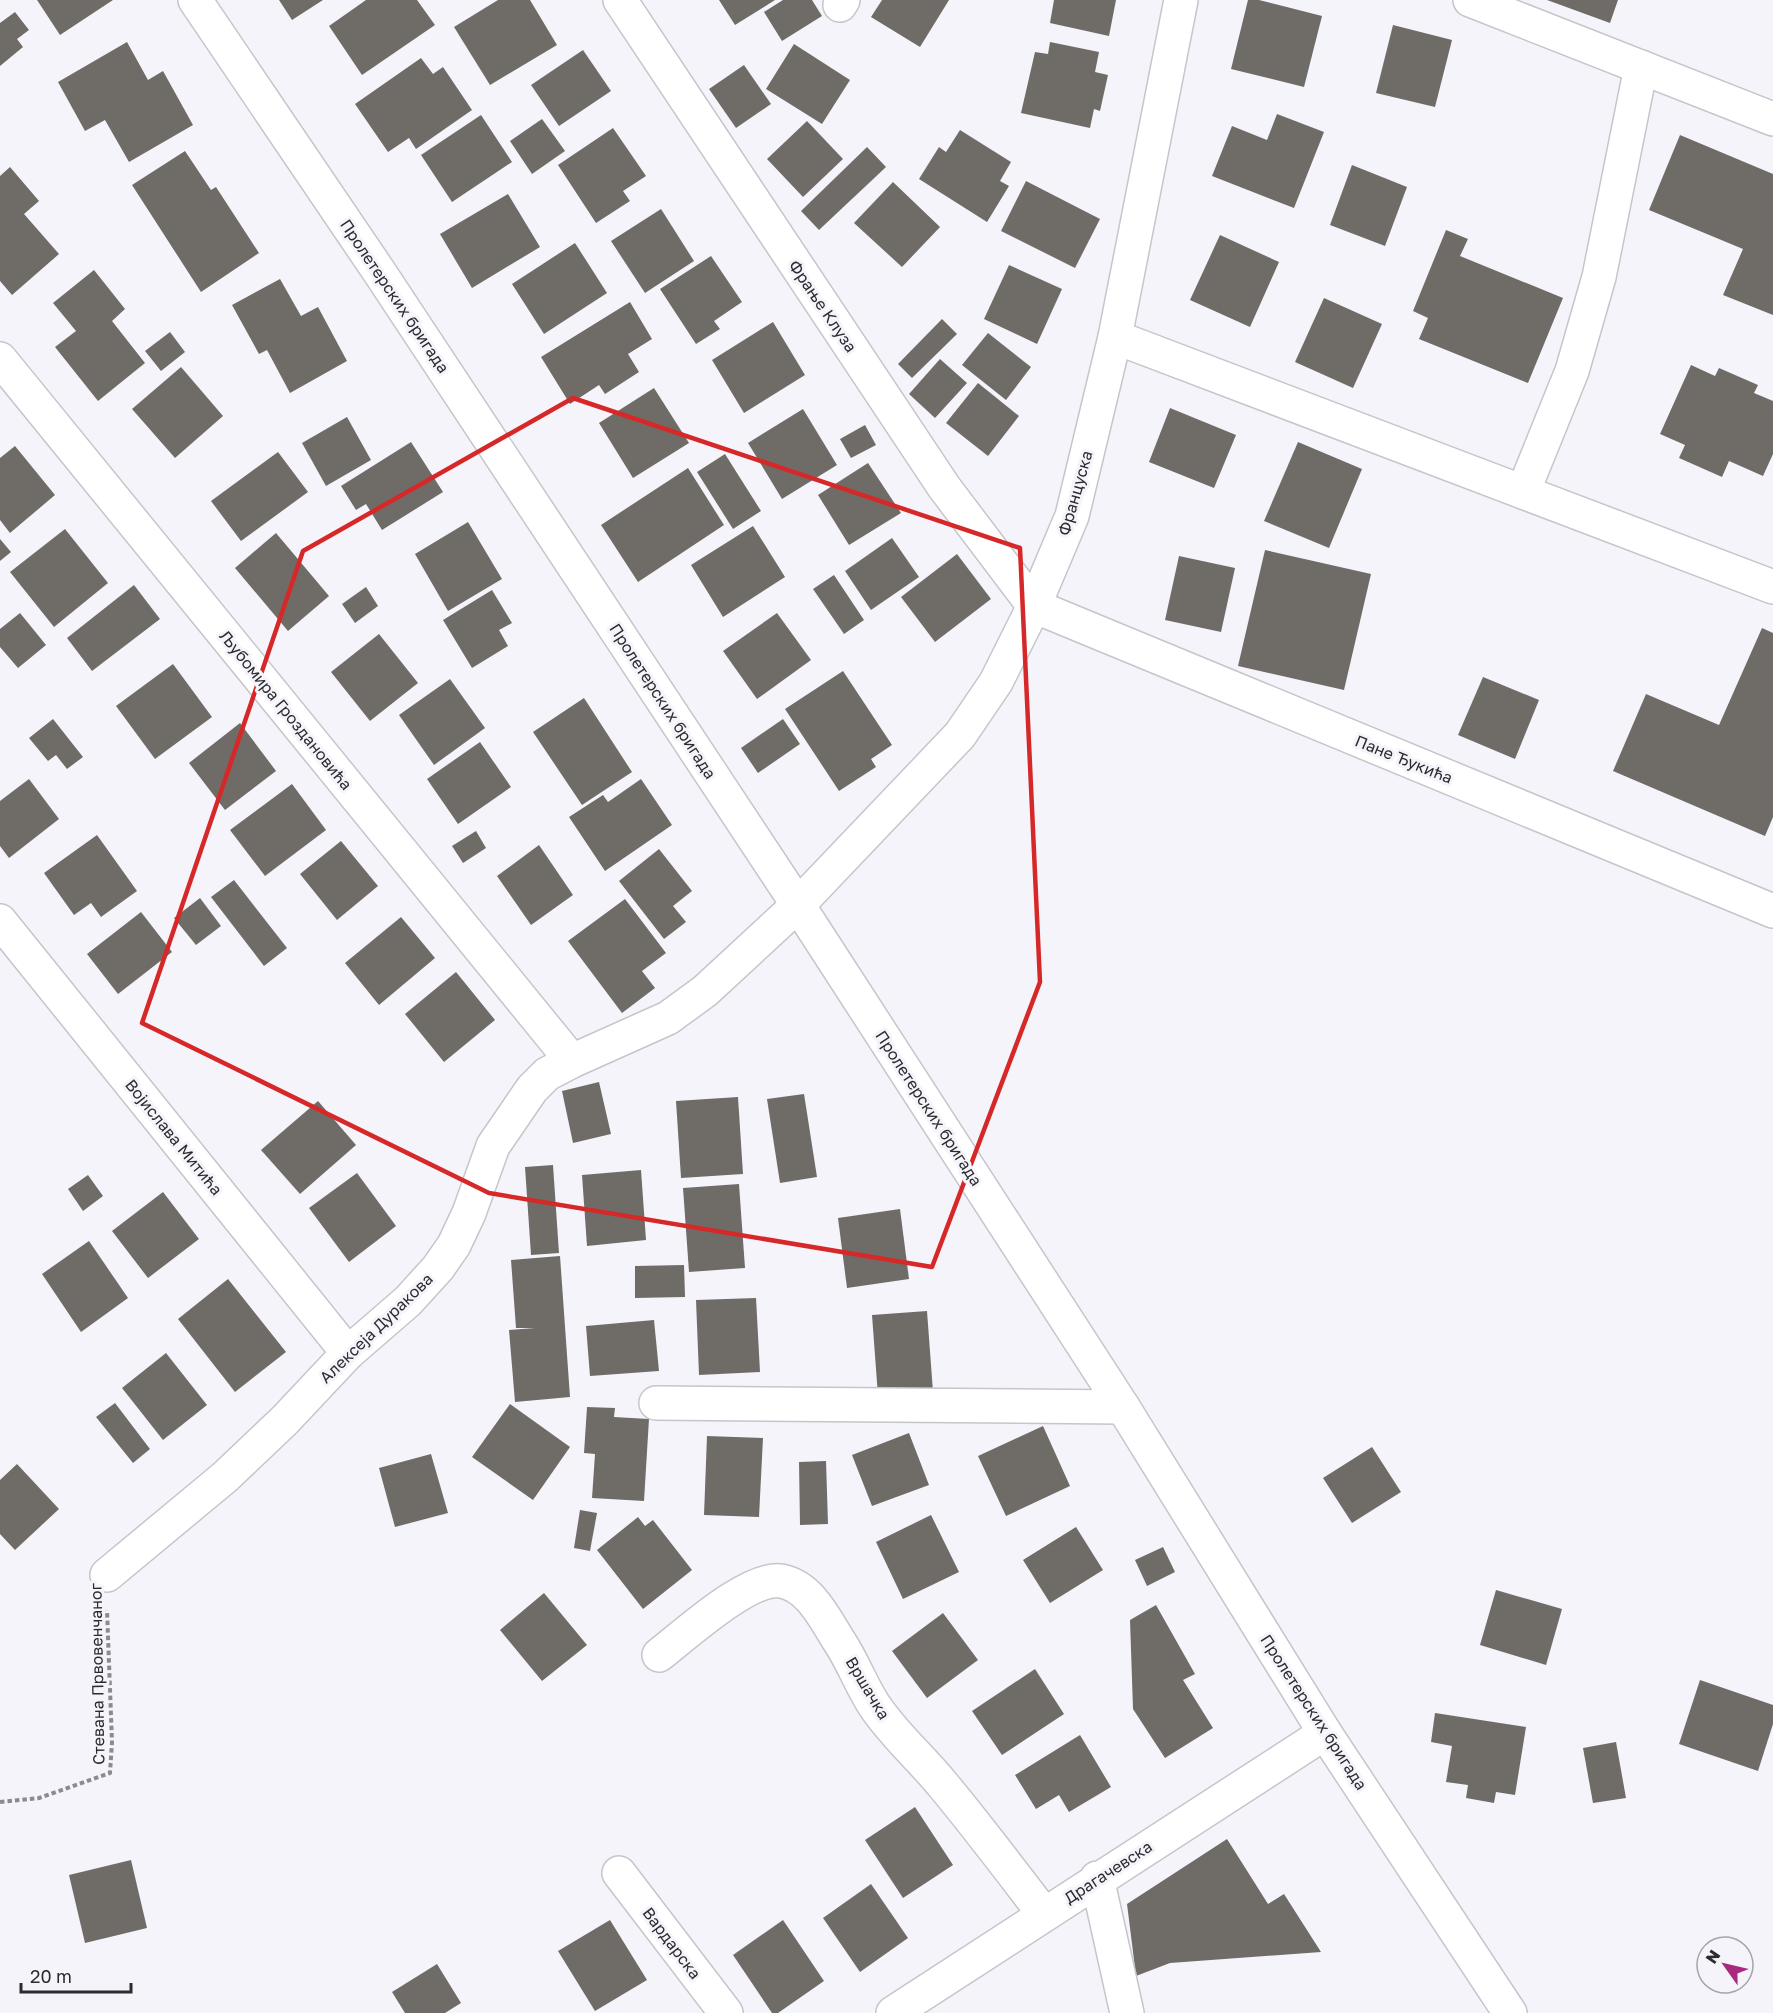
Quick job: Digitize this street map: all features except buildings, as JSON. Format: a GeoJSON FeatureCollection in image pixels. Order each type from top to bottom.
{"type":"FeatureCollection","features":[{"type":"Feature","properties":{"kind":"street","name":"Пролетерских бригада"},"geometry":{"type":"LineString","coordinates":[[195,0],[380,273],[798,905],[1123,1407],[1326,1733],[1510,2013]]}},
{"type":"Feature","properties":{"kind":"street","name":"Фрање Клуза"},"geometry":{"type":"LineString","coordinates":[[620,0],[944,487],[1034,606]]}},
{"type":"Feature","properties":{"kind":"street","name":"Француска"},"geometry":{"type":"LineString","coordinates":[[798,905],[960,735],[996,682],[1034,606],[1072,516],[1115,337],[1181,0]]}},
{"type":"Feature","properties":{"kind":"street"},"geometry":{"type":"LineString","coordinates":[[1470,0],[1773,119]]}},
{"type":"Feature","properties":{"kind":"street"},"geometry":{"type":"LineString","coordinates":[[1523,492],[1572,371],[1596,288],[1641,67]]}},
{"type":"Feature","properties":{"kind":"street"},"geometry":{"type":"LineString","coordinates":[[1115,337],[1773,587]]}},
{"type":"Feature","properties":{"kind":"street","name":"Љубомира Гроздановића"},"geometry":{"type":"LineString","coordinates":[[0,359],[572,1061]]}},
{"type":"Feature","properties":{"kind":"street","name":"Пане Ђукића"},"geometry":{"type":"LineString","coordinates":[[1034,606],[1773,911]]}},
{"type":"Feature","properties":{"kind":"street","name":"Алексеја Дуракова"},"geometry":{"type":"LineString","coordinates":[[107,1575],[225,1477],[285,1420],[348,1353],[408,1301],[438,1268],[454,1245],[469,1213],[493,1146],[532,1089],[547,1074],[668,1018],[705,991],[798,905]]}},
{"type":"Feature","properties":{"kind":"street","name":"Војислава Митића"},"geometry":{"type":"LineString","coordinates":[[0,921],[348,1353]]}},
{"type":"Feature","properties":{"kind":"street"},"geometry":{"type":"LineString","coordinates":[[656,1403],[1123,1407]]}},
{"type":"Feature","properties":{"kind":"street","name":"Вршачка"},"geometry":{"type":"LineString","coordinates":[[659,1655],[729,1601],[754,1585],[769,1581],[782,1581],[798,1588],[810,1598],[845,1650],[874,1705],[943,1785],[1044,1914]]}},
{"type":"Feature","properties":{"kind":"street","name":"Драгачевска"},"geometry":{"type":"LineString","coordinates":[[893,2013],[1097,1878],[1326,1733]]}},
{"type":"Feature","properties":{"kind":"street","name":"Вардарска"},"geometry":{"type":"LineString","coordinates":[[619,1873],[726,2013]]}},
{"type":"Feature","properties":{"kind":"street"},"geometry":{"type":"LineString","coordinates":[[1097,1878],[1126,2013]]}},
{"type":"Feature","properties":{"kind":"path","name":"Стевана Првовенчаног"},"geometry":{"type":"LineString","coordinates":[[0,1802],[39,1798],[110,1773],[112,1742],[107,1575]]}},
{"type":"Feature","properties":{"kind":"highlighted area"},"geometry":{"type":"Polygon","coordinates":[[[573,398],[1020,548],[1040,982],[932,1267],[489,1193],[142,1023],[303,551],[573,398]]]}}]}
